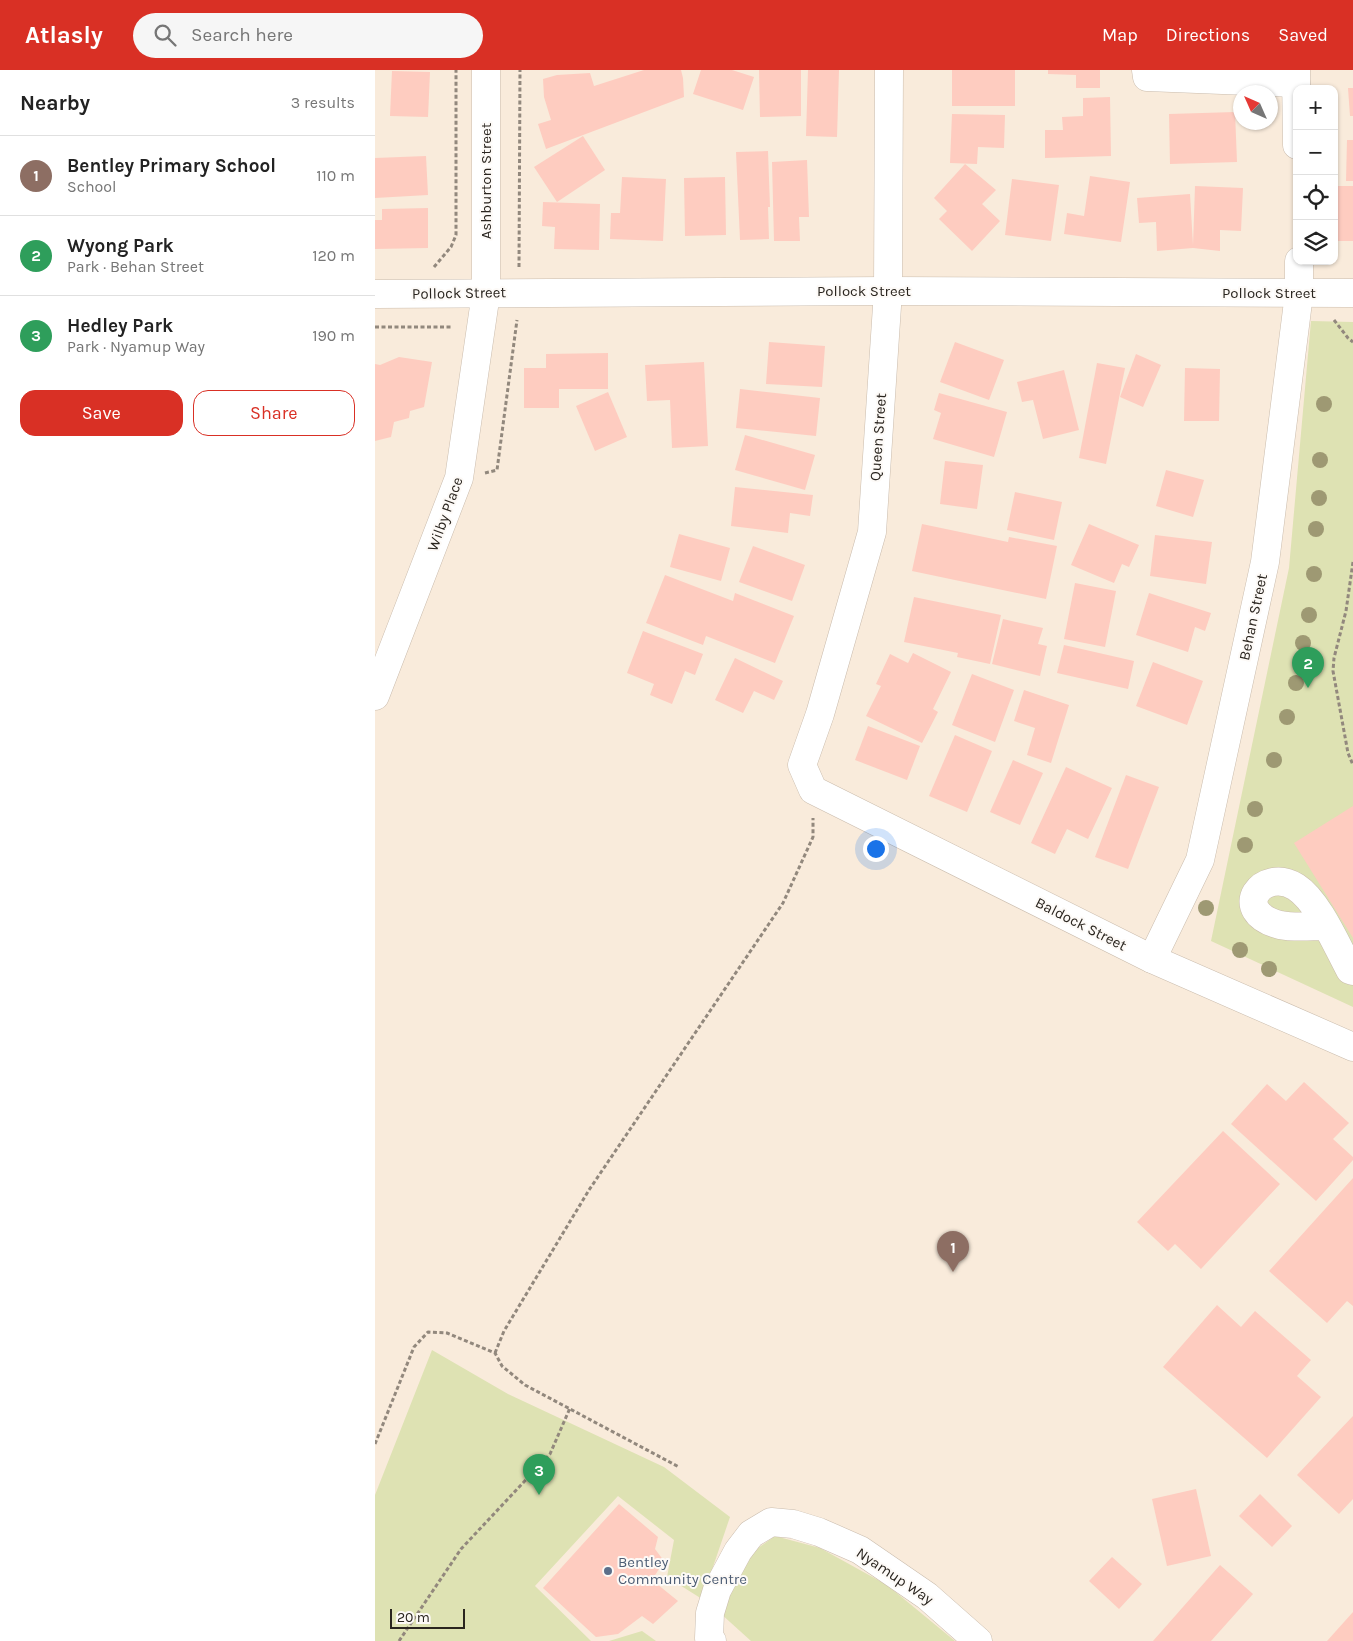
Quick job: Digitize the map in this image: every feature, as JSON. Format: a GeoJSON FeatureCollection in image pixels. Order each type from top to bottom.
{"type":"FeatureCollection","features":[{"type":"Feature","properties":{"kind":"street","name":"Ashburton Street"},"geometry":{"type":"LineString","coordinates":[[486,70],[486,293]]}},
{"type":"Feature","properties":{"kind":"street","name":"Queen Street"},"geometry":{"type":"LineString","coordinates":[[813,790],[801,765],[820,714],[872,532],[888,291],[889,70]]}},
{"type":"Feature","properties":{"kind":"street"},"geometry":{"type":"LineString","coordinates":[[1145,81],[1296,76],[1297,130]]}},
{"type":"Feature","properties":{"kind":"street","name":"Behan Street"},"geometry":{"type":"LineString","coordinates":[[1152,959],[1199,860],[1265,562],[1299,294],[1299,265]]}},
{"type":"Feature","properties":{"kind":"street","name":"Pollock Street"},"geometry":{"type":"LineString","coordinates":[[375,294],[888,291],[1353,293]]}},
{"type":"Feature","properties":{"kind":"street","name":"Wilby Place"},"geometry":{"type":"LineString","coordinates":[[375,696],[459,478],[486,293]]}},
{"type":"Feature","properties":{"kind":"street","name":"Baldock Street"},"geometry":{"type":"LineString","coordinates":[[813,790],[1152,959],[1353,1046]]}},
{"type":"Feature","properties":{"kind":"street"},"geometry":{"type":"LineString","coordinates":[[1325,926],[1350,970],[1353,971]]}},
{"type":"Feature","properties":{"kind":"street","name":"Nyamup Way"},"geometry":{"type":"LineString","coordinates":[[712,1641],[709,1638],[709,1613],[717,1590],[738,1551],[751,1534],[771,1522],[793,1524],[819,1532],[860,1550],[927,1596],[978,1641]]}},
{"type":"Feature","properties":{"kind":"path"},"geometry":{"type":"LineString","coordinates":[[429,327],[429,294],[433,268],[436,262],[451,247],[457,235],[455,70]]}},
{"type":"Feature","properties":{"kind":"path"},"geometry":{"type":"LineString","coordinates":[[519,273],[520,70]]}},
{"type":"Feature","properties":{"kind":"path"},"geometry":{"type":"LineString","coordinates":[[1331,316],[1347,338],[1353,342]]}},
{"type":"Feature","properties":{"kind":"path"},"geometry":{"type":"LineString","coordinates":[[459,478],[497,470],[517,317]]}},
{"type":"Feature","properties":{"kind":"path"},"geometry":{"type":"LineString","coordinates":[[375,327],[451,327]]}},
{"type":"Feature","properties":{"kind":"path"},"geometry":{"type":"LineString","coordinates":[[1353,562],[1346,612],[1334,658],[1333,671],[1348,753],[1353,765]]}},
{"type":"Feature","properties":{"kind":"path"},"geometry":{"type":"LineString","coordinates":[[495,1353],[504,1331],[589,1190],[783,903],[813,837],[813,790]]}},
{"type":"Feature","properties":{"kind":"path"},"geometry":{"type":"LineString","coordinates":[[375,1444],[414,1347],[428,1332],[447,1332],[495,1353],[502,1366],[525,1385],[679,1467]]}},
{"type":"Feature","properties":{"kind":"path"},"geometry":{"type":"LineString","coordinates":[[399,1641],[461,1549],[550,1454],[570,1408]]}},
{"type":"Feature","properties":{"kind":"green space"},"geometry":{"type":"Polygon","coordinates":[[[1311,321],[1353,322],[1353,1007],[1211,941],[1289,568],[1311,321]]]}},
{"type":"Feature","properties":{"kind":"green space"},"geometry":{"type":"Polygon","coordinates":[[[432,1350],[508,1394],[664,1467],[730,1517],[702,1599],[667,1577],[674,1540],[618,1496],[535,1586],[591,1641],[375,1641],[375,1495],[432,1350]]]}},
{"type":"Feature","properties":{"kind":"green space"},"geometry":{"type":"Polygon","coordinates":[[[775,1536],[820,1548],[887,1585],[955,1641],[751,1641],[720,1613],[754,1551],[775,1536]]]}},
{"type":"Feature","properties":{"kind":"green space"},"geometry":{"type":"Polygon","coordinates":[[[642,1631],[656,1641],[609,1641],[642,1631]]]}},
{"type":"Feature","properties":{"kind":"building"},"geometry":{"type":"Polygon","coordinates":[[[644,70],[681,70],[684,97],[546,149],[538,124],[551,120],[544,97],[543,79],[557,75],[590,73],[594,86],[644,70]]]}},
{"type":"Feature","properties":{"kind":"building"},"geometry":{"type":"Polygon","coordinates":[[[701,70],[732,70],[754,77],[743,110],[693,94],[701,70]]]}},
{"type":"Feature","properties":{"kind":"building"},"geometry":{"type":"Polygon","coordinates":[[[759,70],[801,70],[801,116],[760,117],[759,70]]]}},
{"type":"Feature","properties":{"kind":"building"},"geometry":{"type":"Polygon","coordinates":[[[808,70],[839,70],[837,137],[806,136],[808,70]]]}},
{"type":"Feature","properties":{"kind":"building"},"geometry":{"type":"Polygon","coordinates":[[[952,70],[1015,70],[1015,106],[952,106],[952,70]]]}},
{"type":"Feature","properties":{"kind":"building"},"geometry":{"type":"Polygon","coordinates":[[[1048,70],[1100,70],[1100,88],[1076,88],[1076,75],[1048,74],[1048,70]]]}},
{"type":"Feature","properties":{"kind":"building"},"geometry":{"type":"Polygon","coordinates":[[[392,71],[430,72],[428,117],[390,116],[392,71]]]}},
{"type":"Feature","properties":{"kind":"building"},"geometry":{"type":"Polygon","coordinates":[[[1348,88],[1353,88],[1353,116],[1350,116],[1348,88]]]}},
{"type":"Feature","properties":{"kind":"building"},"geometry":{"type":"Polygon","coordinates":[[[1110,97],[1111,156],[1045,158],[1045,130],[1063,130],[1062,117],[1083,116],[1083,98],[1110,97]]]}},
{"type":"Feature","properties":{"kind":"building"},"geometry":{"type":"Polygon","coordinates":[[[1233,112],[1237,162],[1170,164],[1169,114],[1233,112]]]}},
{"type":"Feature","properties":{"kind":"building"},"geometry":{"type":"Polygon","coordinates":[[[952,114],[1005,115],[1004,148],[978,147],[977,164],[950,163],[952,114]]]}},
{"type":"Feature","properties":{"kind":"building"},"geometry":{"type":"Polygon","coordinates":[[[583,136],[605,170],[557,202],[534,167],[583,136]]]}},
{"type":"Feature","properties":{"kind":"building"},"geometry":{"type":"Polygon","coordinates":[[[1347,140],[1353,140],[1353,181],[1346,181],[1347,140]]]}},
{"type":"Feature","properties":{"kind":"building"},"geometry":{"type":"Polygon","coordinates":[[[768,151],[769,239],[740,240],[736,152],[768,151]]]}},
{"type":"Feature","properties":{"kind":"building"},"geometry":{"type":"Polygon","coordinates":[[[426,156],[428,195],[375,198],[375,158],[426,156]]]}},
{"type":"Feature","properties":{"kind":"building"},"geometry":{"type":"Polygon","coordinates":[[[807,160],[809,217],[799,217],[800,241],[774,241],[772,162],[807,160]]]}},
{"type":"Feature","properties":{"kind":"building"},"geometry":{"type":"Polygon","coordinates":[[[965,164],[996,190],[982,204],[1000,221],[972,251],[939,219],[947,211],[934,198],[965,164]]]}},
{"type":"Feature","properties":{"kind":"building"},"geometry":{"type":"Polygon","coordinates":[[[1090,176],[1130,182],[1121,242],[1064,234],[1067,213],[1084,216],[1090,176]]]}},
{"type":"Feature","properties":{"kind":"building"},"geometry":{"type":"Polygon","coordinates":[[[622,177],[666,179],[663,241],[610,239],[611,213],[620,213],[622,177]]]}},
{"type":"Feature","properties":{"kind":"building"},"geometry":{"type":"Polygon","coordinates":[[[725,177],[726,235],[685,236],[684,178],[725,177]]]}},
{"type":"Feature","properties":{"kind":"building"},"geometry":{"type":"Polygon","coordinates":[[[1012,179],[1059,185],[1051,241],[1005,235],[1012,179]]]}},
{"type":"Feature","properties":{"kind":"building"},"geometry":{"type":"Polygon","coordinates":[[[1195,186],[1243,188],[1241,231],[1220,230],[1220,251],[1193,248],[1157,251],[1156,222],[1139,223],[1137,198],[1190,194],[1193,245],[1195,186]]]}},
{"type":"Feature","properties":{"kind":"building"},"geometry":{"type":"Polygon","coordinates":[[[1338,186],[1353,186],[1353,241],[1338,241],[1338,186]]]}},
{"type":"Feature","properties":{"kind":"building"},"geometry":{"type":"Polygon","coordinates":[[[543,202],[600,204],[599,250],[554,249],[555,227],[542,226],[543,202]]]}},
{"type":"Feature","properties":{"kind":"building"},"geometry":{"type":"Polygon","coordinates":[[[428,208],[428,248],[375,249],[375,220],[382,220],[382,209],[428,208]]]}},
{"type":"Feature","properties":{"kind":"building"},"geometry":{"type":"Polygon","coordinates":[[[769,342],[825,346],[822,387],[766,384],[769,342]]]}},
{"type":"Feature","properties":{"kind":"building"},"geometry":{"type":"Polygon","coordinates":[[[955,342],[1004,360],[989,400],[940,382],[955,342]]]}},
{"type":"Feature","properties":{"kind":"building"},"geometry":{"type":"Polygon","coordinates":[[[608,353],[608,389],[559,389],[559,408],[524,408],[524,368],[546,368],[546,354],[608,353]]]}},
{"type":"Feature","properties":{"kind":"building"},"geometry":{"type":"Polygon","coordinates":[[[1136,354],[1161,365],[1143,407],[1120,397],[1136,354]]]}},
{"type":"Feature","properties":{"kind":"building"},"geometry":{"type":"Polygon","coordinates":[[[399,357],[432,362],[424,407],[410,411],[409,418],[394,422],[391,437],[375,441],[375,364],[380,365],[399,357]]]}},
{"type":"Feature","properties":{"kind":"building"},"geometry":{"type":"Polygon","coordinates":[[[704,362],[708,446],[672,448],[670,400],[647,401],[645,365],[704,362]]]}},
{"type":"Feature","properties":{"kind":"building"},"geometry":{"type":"Polygon","coordinates":[[[1097,363],[1125,368],[1106,464],[1079,458],[1097,363]]]}},
{"type":"Feature","properties":{"kind":"building"},"geometry":{"type":"Polygon","coordinates":[[[1185,368],[1220,369],[1219,421],[1184,421],[1185,368]]]}},
{"type":"Feature","properties":{"kind":"building"},"geometry":{"type":"Polygon","coordinates":[[[1064,370],[1079,430],[1043,439],[1033,400],[1022,402],[1017,382],[1064,370]]]}},
{"type":"Feature","properties":{"kind":"building"},"geometry":{"type":"Polygon","coordinates":[[[740,389],[820,398],[816,436],[736,428],[740,389]]]}},
{"type":"Feature","properties":{"kind":"building"},"geometry":{"type":"Polygon","coordinates":[[[608,392],[627,437],[595,451],[576,406],[608,392]]]}},
{"type":"Feature","properties":{"kind":"building"},"geometry":{"type":"Polygon","coordinates":[[[939,393],[1007,412],[994,457],[933,439],[941,413],[934,410],[939,393]]]}},
{"type":"Feature","properties":{"kind":"building"},"geometry":{"type":"Polygon","coordinates":[[[745,435],[815,455],[805,490],[735,470],[745,435]]]}},
{"type":"Feature","properties":{"kind":"building"},"geometry":{"type":"Polygon","coordinates":[[[945,461],[983,465],[977,509],[940,504],[945,461]]]}},
{"type":"Feature","properties":{"kind":"building"},"geometry":{"type":"Polygon","coordinates":[[[1166,470],[1204,480],[1193,517],[1156,506],[1166,470]]]}},
{"type":"Feature","properties":{"kind":"building"},"geometry":{"type":"Polygon","coordinates":[[[735,487],[813,495],[810,516],[790,513],[788,533],[731,526],[735,487]]]}},
{"type":"Feature","properties":{"kind":"building"},"geometry":{"type":"Polygon","coordinates":[[[1015,492],[1062,502],[1054,540],[1007,530],[1015,492]]]}},
{"type":"Feature","properties":{"kind":"building"},"geometry":{"type":"Polygon","coordinates":[[[922,524],[1008,542],[1009,537],[1057,546],[1046,599],[912,571],[922,524]]]}},
{"type":"Feature","properties":{"kind":"building"},"geometry":{"type":"Polygon","coordinates":[[[1089,524],[1139,545],[1129,567],[1122,564],[1114,583],[1071,565],[1089,524]]]}},
{"type":"Feature","properties":{"kind":"building"},"geometry":{"type":"Polygon","coordinates":[[[679,534],[730,548],[721,581],[670,567],[679,534]]]}},
{"type":"Feature","properties":{"kind":"building"},"geometry":{"type":"Polygon","coordinates":[[[1155,535],[1212,542],[1206,584],[1150,576],[1155,535]]]}},
{"type":"Feature","properties":{"kind":"building"},"geometry":{"type":"Polygon","coordinates":[[[753,546],[805,565],[792,601],[739,582],[753,546]]]}},
{"type":"Feature","properties":{"kind":"building"},"geometry":{"type":"Polygon","coordinates":[[[665,575],[733,601],[735,593],[794,616],[775,663],[706,636],[703,645],[646,623],[665,575]]]}},
{"type":"Feature","properties":{"kind":"building"},"geometry":{"type":"Polygon","coordinates":[[[1075,583],[1116,591],[1105,647],[1064,639],[1075,583]]]}},
{"type":"Feature","properties":{"kind":"building"},"geometry":{"type":"Polygon","coordinates":[[[1149,593],[1211,613],[1205,631],[1195,627],[1188,652],[1136,635],[1149,593]]]}},
{"type":"Feature","properties":{"kind":"building"},"geometry":{"type":"Polygon","coordinates":[[[914,597],[1001,615],[990,664],[957,657],[958,653],[904,642],[914,597]]]}},
{"type":"Feature","properties":{"kind":"building"},"geometry":{"type":"Polygon","coordinates":[[[1003,619],[1043,628],[1038,644],[1047,646],[1040,676],[992,664],[1003,619]]]}},
{"type":"Feature","properties":{"kind":"building"},"geometry":{"type":"Polygon","coordinates":[[[643,631],[703,654],[695,675],[685,671],[672,704],[650,695],[654,684],[627,673],[643,631]]]}},
{"type":"Feature","properties":{"kind":"building"},"geometry":{"type":"Polygon","coordinates":[[[1064,645],[1134,661],[1128,689],[1057,673],[1064,645]]]}},
{"type":"Feature","properties":{"kind":"building"},"geometry":{"type":"Polygon","coordinates":[[[913,653],[951,672],[933,709],[938,712],[922,743],[866,716],[881,686],[876,684],[890,654],[908,663],[913,653]]]}},
{"type":"Feature","properties":{"kind":"building"},"geometry":{"type":"Polygon","coordinates":[[[735,658],[783,681],[774,700],[754,691],[743,713],[715,700],[735,658]]]}},
{"type":"Feature","properties":{"kind":"building"},"geometry":{"type":"Polygon","coordinates":[[[1153,662],[1203,681],[1187,725],[1136,706],[1153,662]]]}},
{"type":"Feature","properties":{"kind":"building"},"geometry":{"type":"Polygon","coordinates":[[[972,674],[1014,690],[995,742],[952,725],[972,674]]]}},
{"type":"Feature","properties":{"kind":"building"},"geometry":{"type":"Polygon","coordinates":[[[1024,690],[1069,705],[1051,763],[1027,755],[1035,728],[1014,721],[1024,690]]]}},
{"type":"Feature","properties":{"kind":"building"},"geometry":{"type":"Polygon","coordinates":[[[868,726],[920,746],[907,780],[855,760],[868,726]]]}},
{"type":"Feature","properties":{"kind":"building"},"geometry":{"type":"Polygon","coordinates":[[[955,735],[992,751],[967,812],[929,796],[955,735]]]}},
{"type":"Feature","properties":{"kind":"building"},"geometry":{"type":"Polygon","coordinates":[[[1013,760],[1043,773],[1020,825],[990,812],[1013,760]]]}},
{"type":"Feature","properties":{"kind":"building"},"geometry":{"type":"Polygon","coordinates":[[[1066,767],[1112,788],[1088,839],[1067,829],[1055,854],[1031,843],[1066,767]]]}},
{"type":"Feature","properties":{"kind":"building"},"geometry":{"type":"Polygon","coordinates":[[[1126,775],[1159,787],[1128,869],[1095,857],[1126,775]]]}},
{"type":"Feature","properties":{"kind":"building"},"geometry":{"type":"Polygon","coordinates":[[[1353,806],[1353,938],[1294,843],[1353,806]]]}},
{"type":"Feature","properties":{"kind":"building"},"geometry":{"type":"Polygon","coordinates":[[[1304,1082],[1349,1123],[1333,1139],[1353,1157],[1353,1160],[1316,1201],[1231,1124],[1267,1084],[1286,1101],[1304,1082]]]}},
{"type":"Feature","properties":{"kind":"building"},"geometry":{"type":"Polygon","coordinates":[[[1223,1131],[1280,1184],[1201,1269],[1175,1244],[1168,1251],[1137,1222],[1223,1131]]]}},
{"type":"Feature","properties":{"kind":"building"},"geometry":{"type":"Polygon","coordinates":[[[1353,1178],[1353,1306],[1347,1301],[1327,1323],[1269,1271],[1353,1178]]]}},
{"type":"Feature","properties":{"kind":"building"},"geometry":{"type":"Polygon","coordinates":[[[1217,1305],[1241,1327],[1255,1311],[1311,1360],[1297,1376],[1321,1397],[1267,1458],[1163,1367],[1217,1305]]]}},
{"type":"Feature","properties":{"kind":"building"},"geometry":{"type":"Polygon","coordinates":[[[1353,1416],[1353,1499],[1339,1514],[1297,1475],[1353,1416]]]}},
{"type":"Feature","properties":{"kind":"building"},"geometry":{"type":"Polygon","coordinates":[[[1196,1489],[1211,1556],[1167,1566],[1152,1499],[1196,1489]]]}},
{"type":"Feature","properties":{"kind":"building"},"geometry":{"type":"Polygon","coordinates":[[[1260,1494],[1292,1526],[1272,1547],[1239,1516],[1260,1494]]]}},
{"type":"Feature","properties":{"kind":"building","name":"Bentley Community Centre"},"geometry":{"type":"Polygon","coordinates":[[[619,1504],[658,1537],[655,1549],[664,1561],[652,1580],[678,1601],[653,1624],[642,1616],[618,1634],[596,1637],[543,1588],[619,1504]]]}},
{"type":"Feature","properties":{"kind":"building"},"geometry":{"type":"Polygon","coordinates":[[[1112,1557],[1142,1584],[1119,1609],[1089,1581],[1112,1557]]]}},
{"type":"Feature","properties":{"kind":"building"},"geometry":{"type":"Polygon","coordinates":[[[1220,1565],[1253,1594],[1211,1641],[1153,1641],[1220,1565]]]}},
{"type":"Feature","properties":{"kind":"building"},"geometry":{"type":"Polygon","coordinates":[[[1353,1612],[1353,1641],[1327,1641],[1353,1612]]]}},
{"type":"Feature","properties":{"kind":"place","name":"Wyong Park"},"geometry":{"type":"Point","coordinates":[1308,688]}},
{"type":"Feature","properties":{"kind":"place","name":"Bentley Primary School"},"geometry":{"type":"Point","coordinates":[953,1272]}},
{"type":"Feature","properties":{"kind":"place","name":"Hedley Park"},"geometry":{"type":"Point","coordinates":[539,1495]}},
{"type":"Feature","properties":{"kind":"place","name":"Bentley Community Centre"},"geometry":{"type":"Point","coordinates":[608,1571]}}]}
